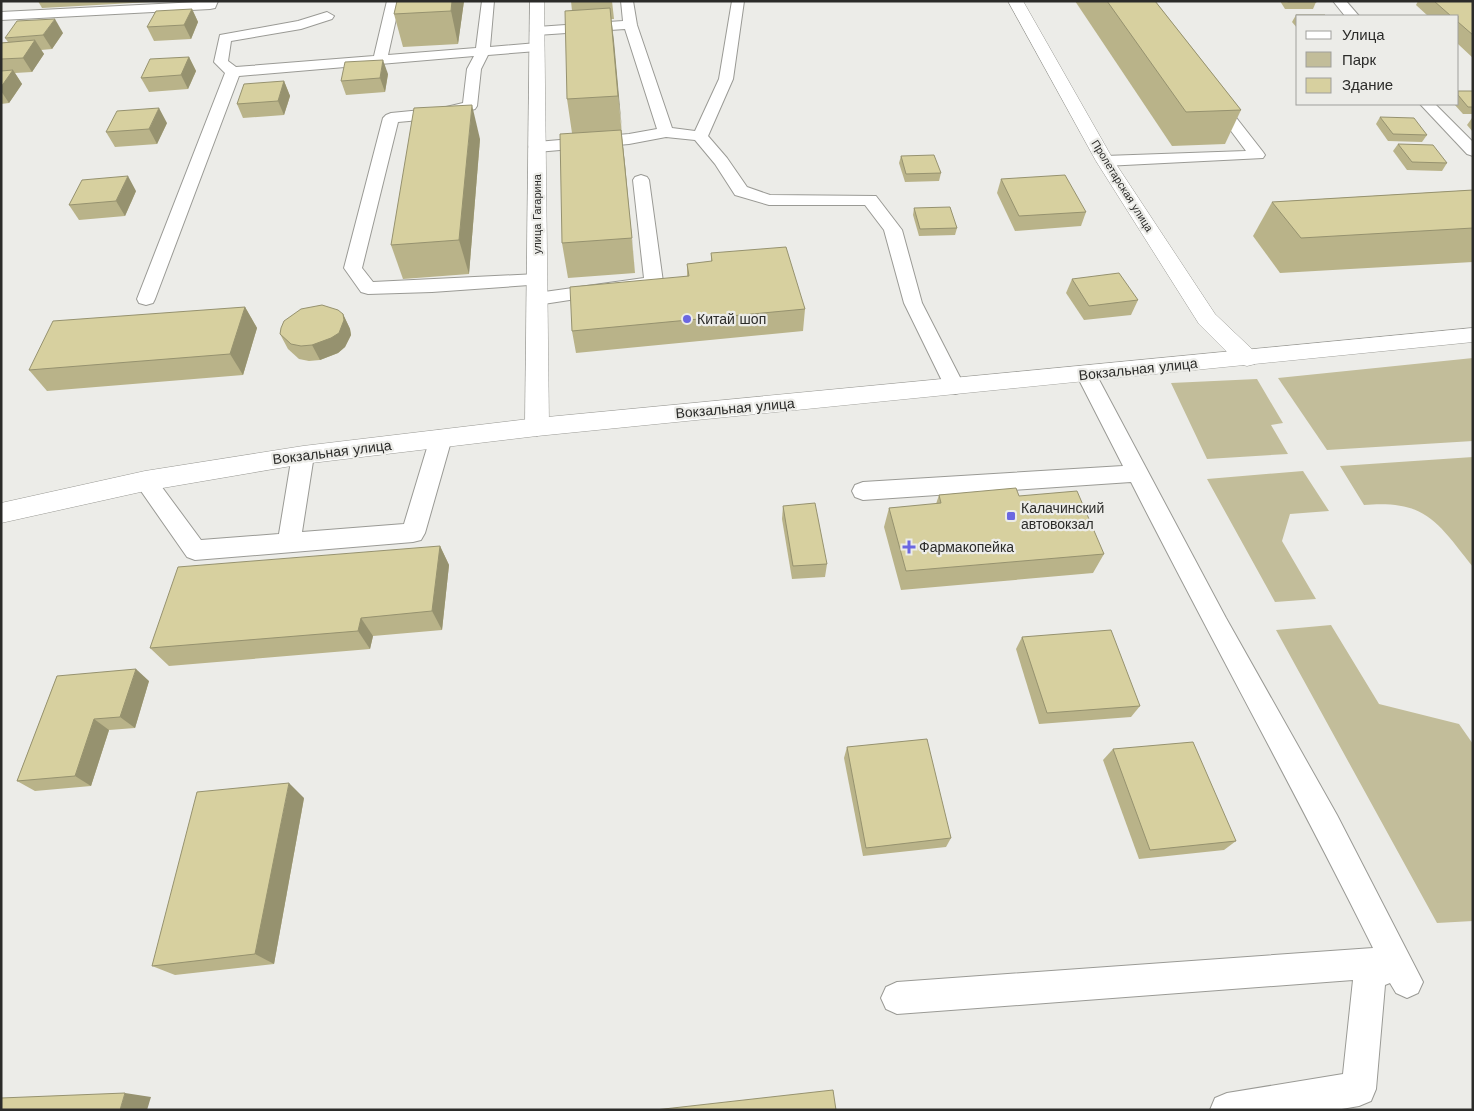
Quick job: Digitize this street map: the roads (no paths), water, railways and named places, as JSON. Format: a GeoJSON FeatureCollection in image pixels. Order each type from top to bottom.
{"type":"FeatureCollection","features":[{"type":"Feature","properties":{"kind":"street","name":"улица Гагарина"},"geometry":{"type":"LineString","coordinates":[[537,427],[538,1]]}},
{"type":"Feature","properties":{"kind":"street","name":"Пролетарская улица"},"geometry":{"type":"LineString","coordinates":[[1015,1],[1105,161],[1207,319],[1247,358]]}},
{"type":"Feature","properties":{"kind":"street","name":"Вокзальная улица"},"geometry":{"type":"LineString","coordinates":[[1,513],[145,481],[303,455],[441,438],[1473,335]]}},
{"type":"Feature","properties":{"kind":"lane"},"geometry":{"type":"LineString","coordinates":[[1,16],[210,5],[212,1]]}},
{"type":"Feature","properties":{"kind":"lane"},"geometry":{"type":"LineString","coordinates":[[380,60],[394,1]]}},
{"type":"Feature","properties":{"kind":"lane"},"geometry":{"type":"LineString","coordinates":[[488,1],[483,52],[474,69],[470,106],[442,113],[391,118],[353,268],[368,288],[411,288],[467,283],[537,290],[654,282],[641,180]]}},
{"type":"Feature","properties":{"kind":"lane"},"geometry":{"type":"LineString","coordinates":[[628,1],[630,25],[666,132]]}},
{"type":"Feature","properties":{"kind":"lane"},"geometry":{"type":"LineString","coordinates":[[700,136],[726,79],[738,1]]}},
{"type":"Feature","properties":{"kind":"lane"},"geometry":{"type":"LineString","coordinates":[[1339,1],[1351,15]]}},
{"type":"Feature","properties":{"kind":"lane"},"geometry":{"type":"LineString","coordinates":[[326,16],[301,25],[225,38],[221,62],[233,72],[483,52],[537,39],[630,25]]}},
{"type":"Feature","properties":{"kind":"lane"},"geometry":{"type":"LineString","coordinates":[[146,299],[233,72]]}},
{"type":"Feature","properties":{"kind":"lane"},"geometry":{"type":"LineString","coordinates":[[1105,161],[1257,155],[1204,85]]}},
{"type":"Feature","properties":{"kind":"lane"},"geometry":{"type":"LineString","coordinates":[[1428,105],[1473,151]]}},
{"type":"Feature","properties":{"kind":"lane"},"geometry":{"type":"LineString","coordinates":[[537,147],[629,139],[666,132],[700,136],[721,161],[741,191],[769,200],[870,200],[893,230],[913,303],[955,387]]}},
{"type":"Feature","properties":{"kind":"lane"},"geometry":{"type":"LineString","coordinates":[[897,998],[1371,963],[1407,982],[1327,825],[1217,626],[1086,374]]}},
{"type":"Feature","properties":{"kind":"lane"},"geometry":{"type":"LineString","coordinates":[[145,481],[195,550],[414,533],[441,438]]}},
{"type":"Feature","properties":{"kind":"lane"},"geometry":{"type":"LineString","coordinates":[[289,542],[303,455]]}},
{"type":"Feature","properties":{"kind":"lane"},"geometry":{"type":"LineString","coordinates":[[863,491],[1137,473]]}},
{"type":"Feature","properties":{"kind":"lane"},"geometry":{"type":"LineString","coordinates":[[1227,1110],[1359,1089],[1371,963]]}},
{"type":"Feature","properties":{"kind":"place","name":"Китай шоп"},"geometry":{"type":"Point","coordinates":[687,319]}},
{"type":"Feature","properties":{"kind":"place","name":"Калачинский автовокзал"},"geometry":{"type":"Point","coordinates":[1011,516]}},
{"type":"Feature","properties":{"kind":"place","name":"Фармакопейка"},"geometry":{"type":"Point","coordinates":[909,547]}}]}
